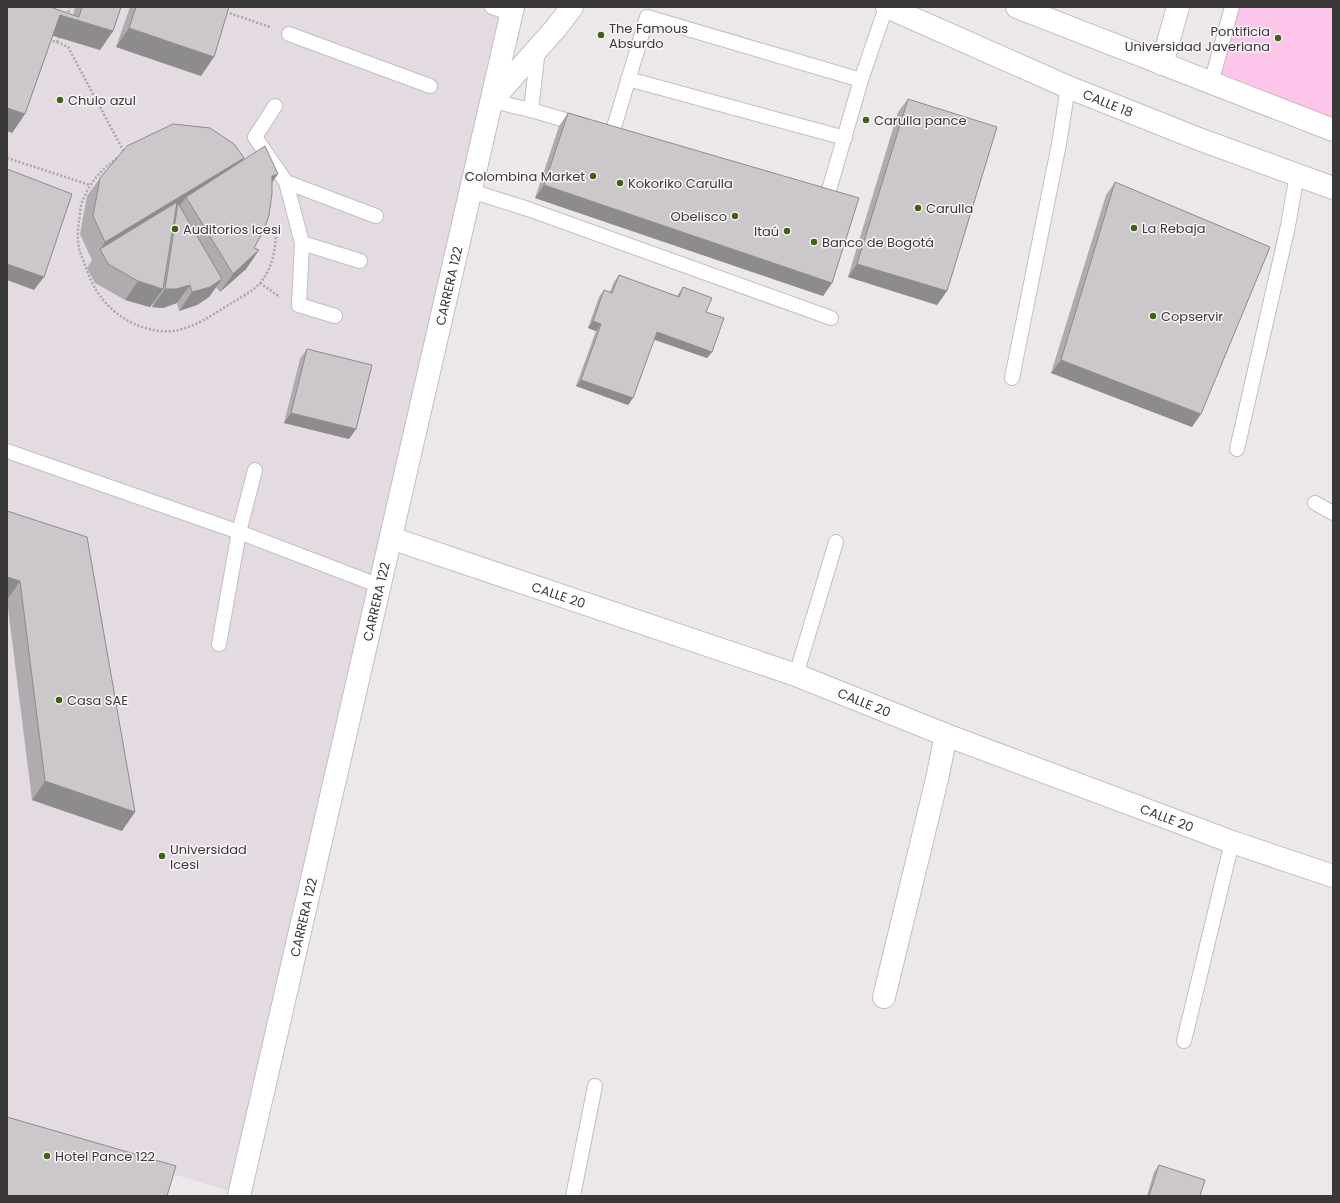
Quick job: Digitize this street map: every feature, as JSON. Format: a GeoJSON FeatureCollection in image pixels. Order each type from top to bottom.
{"type":"FeatureCollection","features":[{"type":"Feature","properties":{"kind":"street"},"geometry":{"type":"LineString","coordinates":[[492,101],[538,49],[572,7]]}},
{"type":"Feature","properties":{"kind":"street","name":"CALLE 18"},"geometry":{"type":"LineString","coordinates":[[886,7],[1068,87],[1196,138],[1333,188]]}},
{"type":"Feature","properties":{"kind":"street"},"geometry":{"type":"LineString","coordinates":[[1017,7],[1333,130]]}},
{"type":"Feature","properties":{"kind":"street"},"geometry":{"type":"LineString","coordinates":[[1162,64],[1178,7]]}},
{"type":"Feature","properties":{"kind":"street","name":"CARRERA 122"},"geometry":{"type":"LineString","coordinates":[[242,1195],[492,101],[507,9]]}},
{"type":"Feature","properties":{"kind":"street","name":"CALLE 20"},"geometry":{"type":"LineString","coordinates":[[391,538],[796,675],[946,735],[1232,842],[1333,876]]}},
{"type":"Feature","properties":{"kind":"street"},"geometry":{"type":"LineString","coordinates":[[884,997],[937,779],[946,735]]}},
{"type":"Feature","properties":{"kind":"lane"},"geometry":{"type":"LineString","coordinates":[[805,190],[827,196],[886,7]]}},
{"type":"Feature","properties":{"kind":"lane"},"geometry":{"type":"LineString","coordinates":[[1211,83],[1232,7]]}},
{"type":"Feature","properties":{"kind":"lane"},"geometry":{"type":"LineString","coordinates":[[602,131],[628,79],[647,17],[862,80]]}},
{"type":"Feature","properties":{"kind":"lane"},"geometry":{"type":"LineString","coordinates":[[288,34],[430,86]]}},
{"type":"Feature","properties":{"kind":"lane"},"geometry":{"type":"LineString","coordinates":[[531,110],[538,49]]}},
{"type":"Feature","properties":{"kind":"lane"},"geometry":{"type":"LineString","coordinates":[[628,79],[845,138]]}},
{"type":"Feature","properties":{"kind":"lane"},"geometry":{"type":"LineString","coordinates":[[1012,378],[1059,144],[1068,87]]}},
{"type":"Feature","properties":{"kind":"lane"},"geometry":{"type":"LineString","coordinates":[[492,101],[531,110],[627,138]]}},
{"type":"Feature","properties":{"kind":"lane"},"geometry":{"type":"LineString","coordinates":[[275,106],[255,137],[286,182],[302,243],[299,305],[335,316]]}},
{"type":"Feature","properties":{"kind":"lane"},"geometry":{"type":"LineString","coordinates":[[1236,449],[1288,226],[1297,174]]}},
{"type":"Feature","properties":{"kind":"lane"},"geometry":{"type":"LineString","coordinates":[[286,182],[376,216]]}},
{"type":"Feature","properties":{"kind":"lane"},"geometry":{"type":"LineString","coordinates":[[471,191],[528,209],[831,318]]}},
{"type":"Feature","properties":{"kind":"lane"},"geometry":{"type":"LineString","coordinates":[[302,243],[360,261]]}},
{"type":"Feature","properties":{"kind":"lane"},"geometry":{"type":"LineString","coordinates":[[7,451],[239,532],[380,586]]}},
{"type":"Feature","properties":{"kind":"lane"},"geometry":{"type":"LineString","coordinates":[[219,644],[239,532],[255,470]]}},
{"type":"Feature","properties":{"kind":"lane"},"geometry":{"type":"LineString","coordinates":[[1315,503],[1333,513]]}},
{"type":"Feature","properties":{"kind":"lane"},"geometry":{"type":"LineString","coordinates":[[796,675],[836,542]]}},
{"type":"Feature","properties":{"kind":"lane"},"geometry":{"type":"LineString","coordinates":[[1184,1041],[1232,842]]}},
{"type":"Feature","properties":{"kind":"lane"},"geometry":{"type":"LineString","coordinates":[[573,1196],[596,1086]]}},
{"type":"Feature","properties":{"kind":"path"},"geometry":{"type":"LineString","coordinates":[[65,20],[70,7]]}},
{"type":"Feature","properties":{"kind":"path"},"geometry":{"type":"LineString","coordinates":[[220,10],[272,28]]}},
{"type":"Feature","properties":{"kind":"path"},"geometry":{"type":"LineString","coordinates":[[57,42],[59,37]]}},
{"type":"Feature","properties":{"kind":"path"},"geometry":{"type":"LineString","coordinates":[[45,39],[68,46],[125,154]]}},
{"type":"Feature","properties":{"kind":"path"},"geometry":{"type":"LineString","coordinates":[[130,151],[117,158],[101,171],[90,185],[81,206],[78,232],[79,249],[93,286],[117,314],[135,324],[153,330],[171,331],[185,329],[219,311],[255,288],[262,279],[275,249],[276,222]]}},
{"type":"Feature","properties":{"kind":"path"},"geometry":{"type":"LineString","coordinates":[[7,158],[90,185]]}},
{"type":"Feature","properties":{"kind":"shaded area","name":"Universidad Icesi"},"geometry":{"type":"Polygon","coordinates":[[[7,7],[511,7],[240,1194],[7,1125],[7,7]]]}},
{"type":"Feature","properties":{"kind":"shaded area","name":"Pontificia Universidad Javeriana"},"geometry":{"type":"Polygon","coordinates":[[[1232,7],[1333,7],[1333,130],[1211,83],[1232,7]]]}},
{"type":"Feature","properties":{"kind":"building"},"geometry":{"type":"Polygon","coordinates":[[[7,7],[50,7],[79,17],[82,7],[121,7],[113,31],[60,15],[25,114],[7,108],[7,7]]]}},
{"type":"Feature","properties":{"kind":"building"},"geometry":{"type":"Polygon","coordinates":[[[136,7],[229,7],[214,57],[129,28],[136,7]]]}},
{"type":"Feature","properties":{"kind":"building","name":"Carulla"},"geometry":{"type":"Polygon","coordinates":[[[908,99],[997,127],[947,291],[857,264],[908,99]]]}},
{"type":"Feature","properties":{"kind":"building"},"geometry":{"type":"Polygon","coordinates":[[[568,113],[859,198],[832,283],[544,185],[568,113]]]}},
{"type":"Feature","properties":{"kind":"building"},"geometry":{"type":"Polygon","coordinates":[[[173,124],[210,128],[234,144],[244,158],[105,242],[93,216],[100,178],[127,146],[173,124]]]}},
{"type":"Feature","properties":{"kind":"building"},"geometry":{"type":"Polygon","coordinates":[[[265,146],[278,174],[272,176],[272,193],[269,215],[264,230],[254,248],[259,250],[233,274],[186,197],[265,146]]]}},
{"type":"Feature","properties":{"kind":"building"},"geometry":{"type":"Polygon","coordinates":[[[7,169],[72,194],[44,277],[7,264],[7,169]]]}},
{"type":"Feature","properties":{"kind":"building","name":"Copservir"},"geometry":{"type":"Polygon","coordinates":[[[1115,182],[1270,247],[1201,414],[1061,360],[1115,182]]]}},
{"type":"Feature","properties":{"kind":"building"},"geometry":{"type":"Polygon","coordinates":[[[177,202],[163,289],[138,281],[108,264],[100,249],[177,202]]]}},
{"type":"Feature","properties":{"kind":"building"},"geometry":{"type":"Polygon","coordinates":[[[178,203],[222,279],[210,287],[192,292],[190,285],[176,289],[165,289],[178,203]]]}},
{"type":"Feature","properties":{"kind":"building"},"geometry":{"type":"Polygon","coordinates":[[[619,275],[679,297],[683,287],[712,298],[706,312],[724,318],[712,352],[657,332],[633,398],[581,380],[601,324],[593,321],[604,290],[612,293],[619,275]]]}},
{"type":"Feature","properties":{"kind":"building"},"geometry":{"type":"Polygon","coordinates":[[[307,349],[372,365],[356,429],[291,413],[307,349]]]}},
{"type":"Feature","properties":{"kind":"building","name":"Casa SAE"},"geometry":{"type":"Polygon","coordinates":[[[7,511],[87,537],[135,812],[45,781],[20,581],[7,577],[7,511]]]}},
{"type":"Feature","properties":{"kind":"building","name":"Hotel Pance 122"},"geometry":{"type":"Polygon","coordinates":[[[7,1117],[176,1166],[167,1196],[7,1196],[7,1117]]]}},
{"type":"Feature","properties":{"kind":"building"},"geometry":{"type":"Polygon","coordinates":[[[1159,1165],[1205,1180],[1200,1196],[1149,1196],[1159,1165]]]}},
{"type":"Feature","properties":{"kind":"place","name":"The Famous Absurdo"},"geometry":{"type":"Point","coordinates":[601,35]}},
{"type":"Feature","properties":{"kind":"place","name":"Pontificia Universidad Javeriana"},"geometry":{"type":"Point","coordinates":[1278,38]}},
{"type":"Feature","properties":{"kind":"place","name":"Chulo azul"},"geometry":{"type":"Point","coordinates":[60,100]}},
{"type":"Feature","properties":{"kind":"place","name":"Carulla pance"},"geometry":{"type":"Point","coordinates":[866,120]}},
{"type":"Feature","properties":{"kind":"place","name":"Colombina Market"},"geometry":{"type":"Point","coordinates":[593,176]}},
{"type":"Feature","properties":{"kind":"place","name":"Kokoriko Carulla"},"geometry":{"type":"Point","coordinates":[620,183]}},
{"type":"Feature","properties":{"kind":"place","name":"Carulla"},"geometry":{"type":"Point","coordinates":[918,208]}},
{"type":"Feature","properties":{"kind":"place","name":"Obelisco"},"geometry":{"type":"Point","coordinates":[735,216]}},
{"type":"Feature","properties":{"kind":"place","name":"La Rebaja"},"geometry":{"type":"Point","coordinates":[1134,228]}},
{"type":"Feature","properties":{"kind":"place","name":"Auditorios Icesi"},"geometry":{"type":"Point","coordinates":[175,229]}},
{"type":"Feature","properties":{"kind":"place","name":"Itaú"},"geometry":{"type":"Point","coordinates":[787,231]}},
{"type":"Feature","properties":{"kind":"place","name":"Banco de Bogotá"},"geometry":{"type":"Point","coordinates":[814,242]}},
{"type":"Feature","properties":{"kind":"place","name":"Copservir"},"geometry":{"type":"Point","coordinates":[1153,316]}},
{"type":"Feature","properties":{"kind":"place","name":"Casa SAE"},"geometry":{"type":"Point","coordinates":[59,700]}},
{"type":"Feature","properties":{"kind":"place","name":"Universidad Icesi"},"geometry":{"type":"Point","coordinates":[162,856]}},
{"type":"Feature","properties":{"kind":"place","name":"Hotel Pance 122"},"geometry":{"type":"Point","coordinates":[47,1156]}}]}
